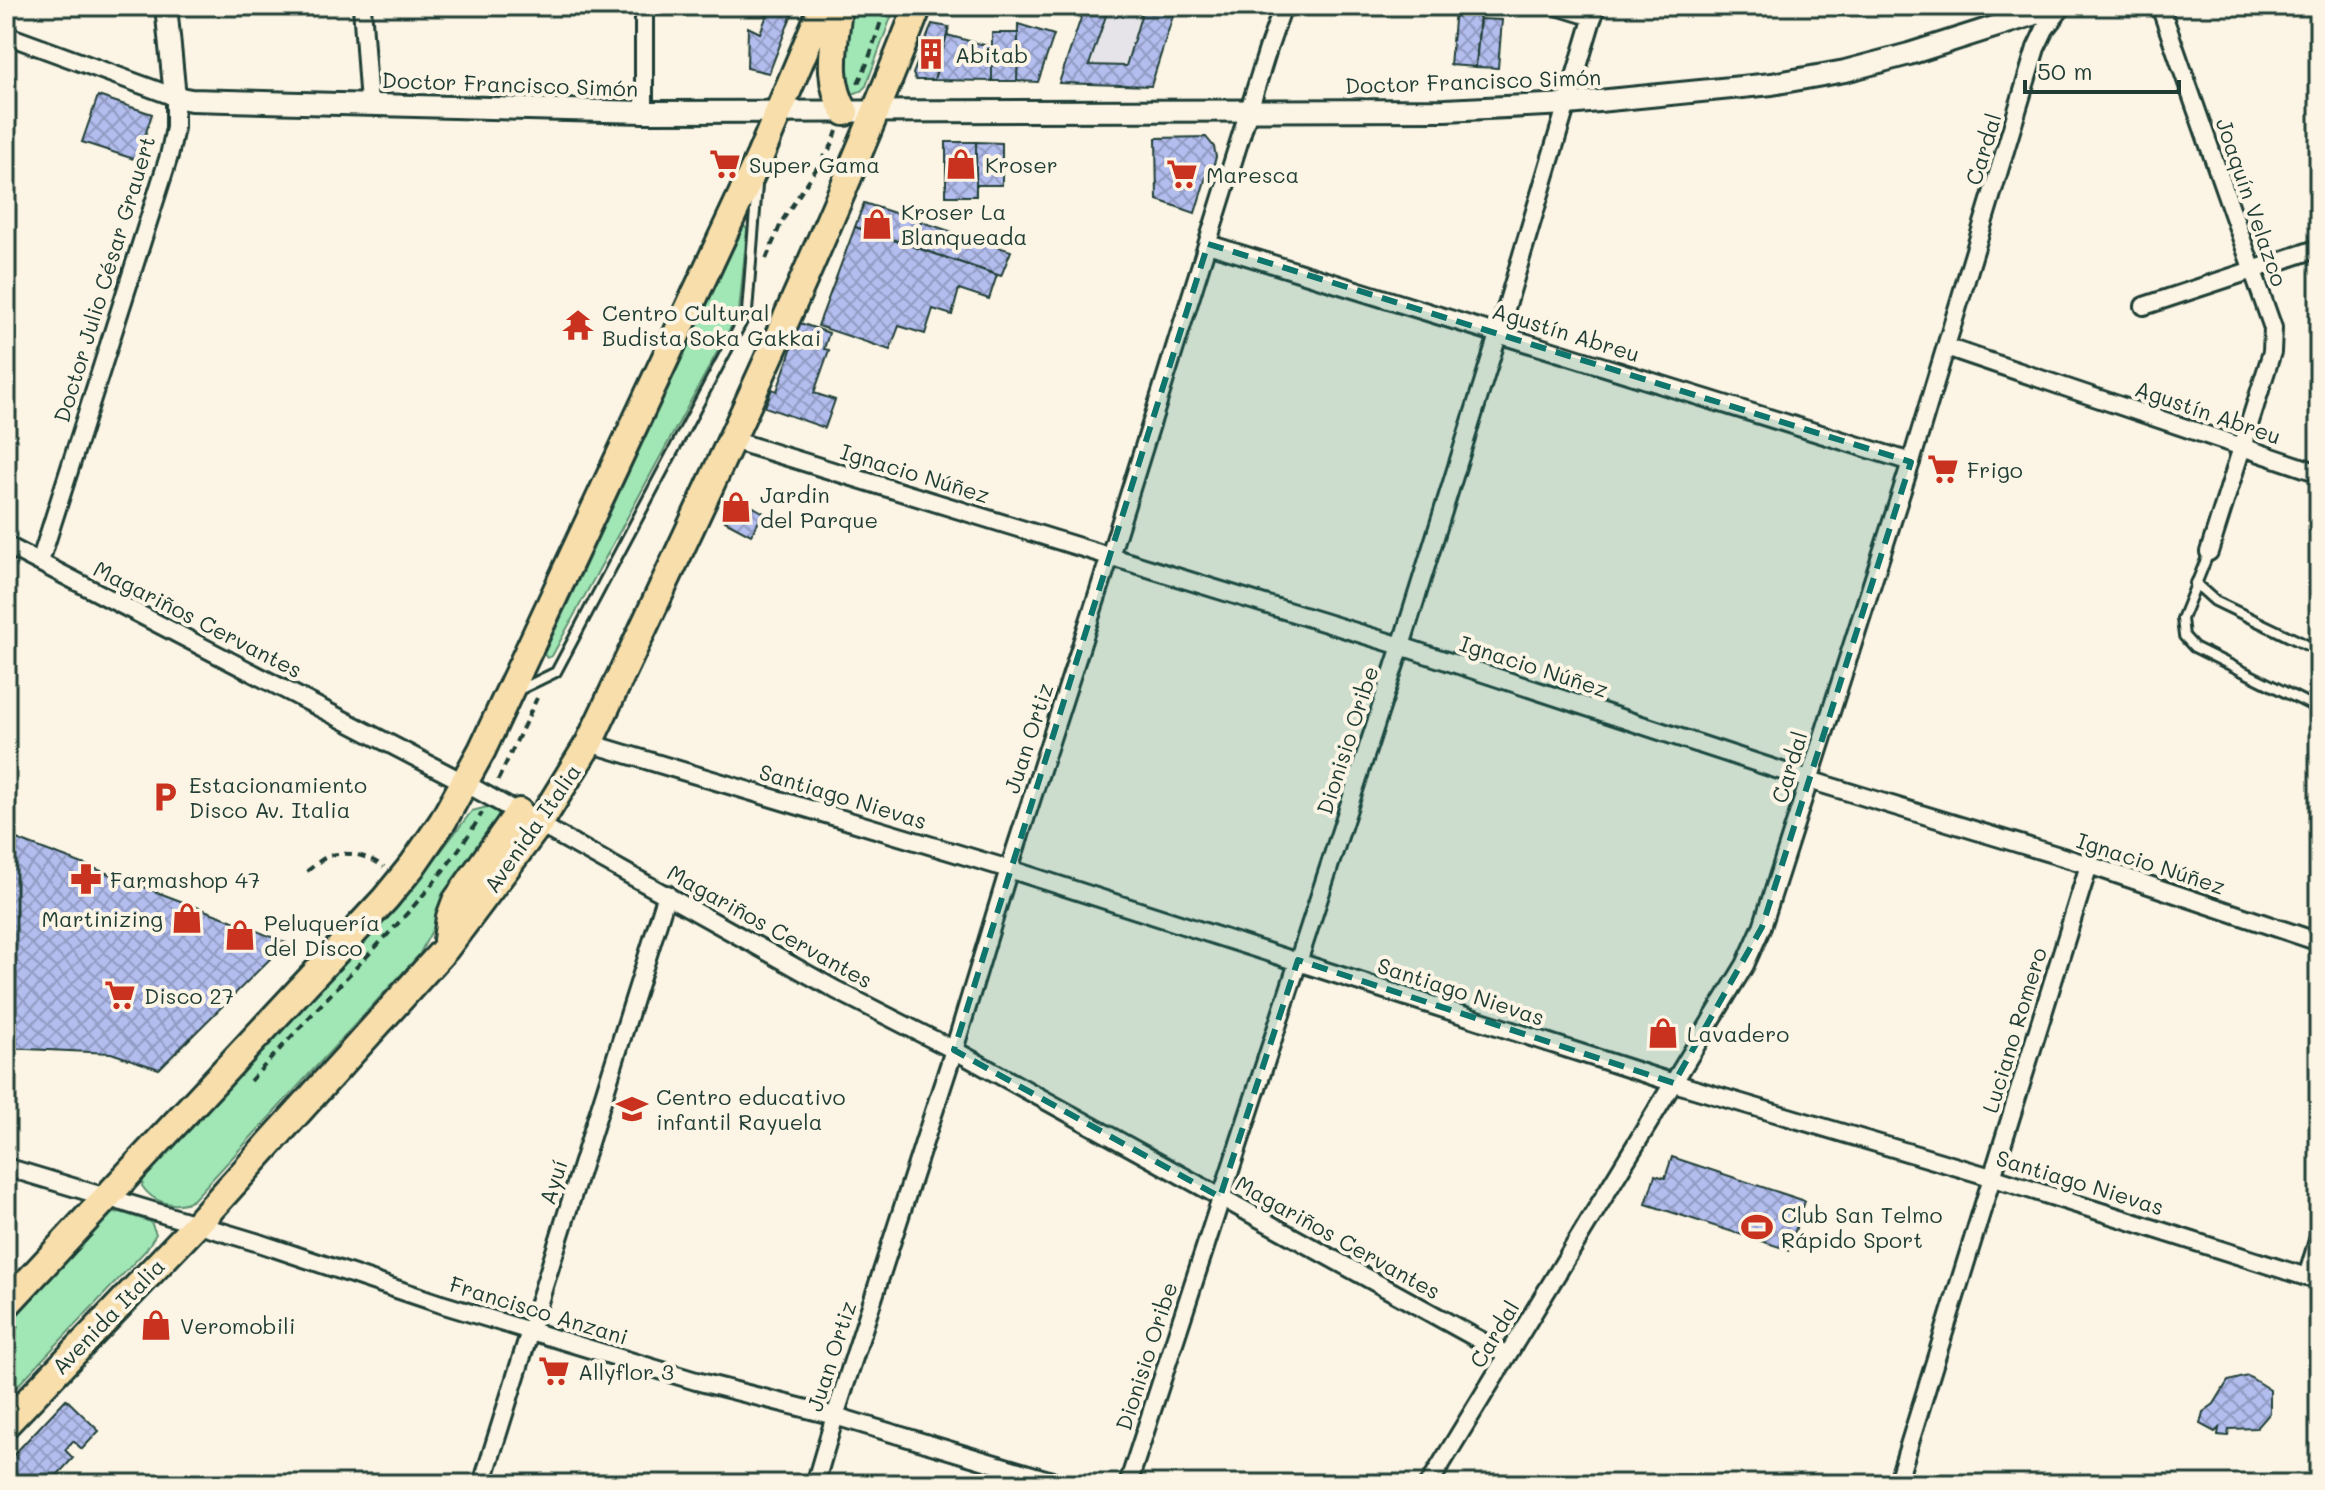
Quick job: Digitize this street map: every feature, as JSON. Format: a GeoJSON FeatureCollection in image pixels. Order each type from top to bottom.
{"type":"FeatureCollection","features":[{"type":"Feature","properties":{"kind":"main road"},"geometry":{"type":"LineString","coordinates":[[6,1305],[385,899],[443,821],[508,695],[760,156],[823,6]]}},
{"type":"Feature","properties":{"kind":"main road"},"geometry":{"type":"LineString","coordinates":[[838,6],[832,76],[836,96],[845,112]]}},
{"type":"Feature","properties":{"kind":"main road","name":"Avenida Italia"},"geometry":{"type":"LineString","coordinates":[[6,1424],[196,1225],[446,948],[529,818],[565,785],[589,743],[732,440],[877,112],[918,6]]}},
{"type":"Feature","properties":{"kind":"street","name":"Doctor Julio César Grauert"},"geometry":{"type":"LineString","coordinates":[[40,562],[169,156],[175,128],[175,97],[166,6]]}},
{"type":"Feature","properties":{"kind":"street"},"geometry":{"type":"LineString","coordinates":[[362,6],[369,104]]}},
{"type":"Feature","properties":{"kind":"street"},"geometry":{"type":"LineString","coordinates":[[644,6],[644,112]]}},
{"type":"Feature","properties":{"kind":"street","name":"Juan Ortiz"},"geometry":{"type":"LineString","coordinates":[[815,1484],[1283,6]]}},
{"type":"Feature","properties":{"kind":"street"},"geometry":{"type":"LineString","coordinates":[[1557,6],[1594,12]]}},
{"type":"Feature","properties":{"kind":"street","name":"Doctor Francisco Simón"},"geometry":{"type":"LineString","coordinates":[[877,112],[1445,110],[1568,104],[1772,84],[1845,71],[2062,6]]}},
{"type":"Feature","properties":{"kind":"street","name":"Cardal"},"geometry":{"type":"LineString","coordinates":[[1429,1484],[1745,965],[1762,927],[1911,462],[2036,48],[2062,6]]}},
{"type":"Feature","properties":{"kind":"street","name":"Joaquín Velazco"},"geometry":{"type":"LineString","coordinates":[[2160,6],[2273,328],[2272,352],[2209,552]]}},
{"type":"Feature","properties":{"kind":"street","name":"Dionisio Oribe"},"geometry":{"type":"LineString","coordinates":[[1128,1484],[1401,646],[1594,12]]}},
{"type":"Feature","properties":{"kind":"street"},"geometry":{"type":"LineString","coordinates":[[6,35],[175,97]]}},
{"type":"Feature","properties":{"kind":"street","name":"Doctor Francisco Simón"},"geometry":{"type":"LineString","coordinates":[[175,97],[205,101],[644,112],[845,112]]}},
{"type":"Feature","properties":{"kind":"street"},"geometry":{"type":"LineString","coordinates":[[845,112],[877,112]]}},
{"type":"Feature","properties":{"kind":"street","name":"Agustín Abreu"},"geometry":{"type":"LineString","coordinates":[[1208,244],[1911,462]]}},
{"type":"Feature","properties":{"kind":"street"},"geometry":{"type":"LineString","coordinates":[[2144,306],[2319,248]]}},
{"type":"Feature","properties":{"kind":"street","name":"Agustín Abreu"},"geometry":{"type":"LineString","coordinates":[[1946,347],[2319,473]]}},
{"type":"Feature","properties":{"kind":"street","name":"Ignacio Núñez"},"geometry":{"type":"LineString","coordinates":[[732,440],[1401,646],[1809,780],[2089,865],[2319,942]]}},
{"type":"Feature","properties":{"kind":"street","name":"Magariños Cervantes"},"geometry":{"type":"LineString","coordinates":[[6,545],[465,783],[836,990],[954,1050],[1507,1355]]}},
{"type":"Feature","properties":{"kind":"street","name":"Santiago Nievas"},"geometry":{"type":"LineString","coordinates":[[589,743],[1009,869],[1674,1083],[1991,1177],[2313,1279]]}},
{"type":"Feature","properties":{"kind":"street","name":"Luciano Romero"},"geometry":{"type":"LineString","coordinates":[[1897,1484],[2089,865]]}},
{"type":"Feature","properties":{"kind":"street","name":"Ayuí"},"geometry":{"type":"LineString","coordinates":[[482,1484],[667,894]]}},
{"type":"Feature","properties":{"kind":"street","name":"Francisco Anzani"},"geometry":{"type":"LineString","coordinates":[[6,1167],[696,1381],[835,1416],[1062,1484]]}},
{"type":"Feature","properties":{"kind":"street"},"geometry":{"type":"LineString","coordinates":[[2313,1279],[2319,1237]]}},
{"type":"Feature","properties":{"kind":"lane"},"geometry":{"type":"LineString","coordinates":[[508,695],[556,672],[747,312],[760,156]]}},
{"type":"Feature","properties":{"kind":"lane"},"geometry":{"type":"LineString","coordinates":[[2209,552],[2182,619],[2184,636],[2194,647],[2319,709]]}},
{"type":"Feature","properties":{"kind":"lane"},"geometry":{"type":"LineString","coordinates":[[2195,583],[2215,601],[2319,651]]}},
{"type":"Feature","properties":{"kind":"path"},"geometry":{"type":"LineString","coordinates":[[761,267],[782,221],[832,145],[867,64],[886,6]]}},
{"type":"Feature","properties":{"kind":"path"},"geometry":{"type":"LineString","coordinates":[[307,871],[328,856],[358,854],[374,860],[401,879]]}},
{"type":"Feature","properties":{"kind":"highlighted area"},"geometry":{"type":"Polygon","coordinates":[[[1208,244],[1911,462],[1762,927],[1674,1083],[1298,960],[1220,1197],[954,1050],[1208,244]]]}},
{"type":"Feature","properties":{"kind":"shaded area"},"geometry":{"type":"Polygon","coordinates":[[[1085,6],[1176,6],[1151,86],[1059,83],[1085,6]]]}},
{"type":"Feature","properties":{"kind":"green space"},"geometry":{"type":"Polygon","coordinates":[[[852,6],[895,6],[866,86],[847,95],[843,30],[852,6]]]}},
{"type":"Feature","properties":{"kind":"green space"},"geometry":{"type":"Polygon","coordinates":[[[744,226],[747,229],[739,312],[552,656],[547,658],[544,654],[744,226]]]}},
{"type":"Feature","properties":{"kind":"green space"},"geometry":{"type":"Polygon","coordinates":[[[487,807],[500,817],[449,898],[419,955],[193,1200],[172,1204],[152,1197],[142,1186],[144,1177],[398,907],[472,811],[487,807]]]}},
{"type":"Feature","properties":{"kind":"green space"},"geometry":{"type":"Polygon","coordinates":[[[120,1212],[151,1222],[156,1234],[146,1250],[6,1398],[6,1324],[109,1214],[120,1212]]]}},
{"type":"Feature","properties":{"kind":"building"},"geometry":{"type":"Polygon","coordinates":[[[754,6],[795,6],[769,73],[747,68],[748,27],[760,33],[767,15],[753,10],[754,6]]]}},
{"type":"Feature","properties":{"kind":"building"},"geometry":{"type":"Polygon","coordinates":[[[1085,6],[1109,7],[1089,65],[1126,66],[1144,6],[1176,6],[1151,86],[1059,83],[1085,6]]]}},
{"type":"Feature","properties":{"kind":"building"},"geometry":{"type":"Polygon","coordinates":[[[1455,9],[1480,11],[1476,67],[1450,65],[1455,9]]]}},
{"type":"Feature","properties":{"kind":"building"},"geometry":{"type":"Polygon","coordinates":[[[1480,19],[1502,20],[1498,68],[1476,67],[1480,19]]]}},
{"type":"Feature","properties":{"kind":"building","name":"Abitab"},"geometry":{"type":"Polygon","coordinates":[[[932,24],[949,27],[947,35],[934,80],[916,80],[913,74],[932,24]]]}},
{"type":"Feature","properties":{"kind":"building"},"geometry":{"type":"Polygon","coordinates":[[[1018,24],[1054,35],[1038,82],[1017,81],[1018,24]]]}},
{"type":"Feature","properties":{"kind":"building"},"geometry":{"type":"Polygon","coordinates":[[[992,33],[1018,33],[1017,81],[992,81],[992,33]]]}},
{"type":"Feature","properties":{"kind":"building"},"geometry":{"type":"Polygon","coordinates":[[[947,35],[992,47],[992,81],[934,80],[947,35]]]}},
{"type":"Feature","properties":{"kind":"building"},"geometry":{"type":"Polygon","coordinates":[[[98,96],[152,114],[137,160],[82,142],[98,96]]]}},
{"type":"Feature","properties":{"kind":"building","name":"Maresca"},"geometry":{"type":"Polygon","coordinates":[[[1206,137],[1214,147],[1216,157],[1211,175],[1207,174],[1195,213],[1157,200],[1156,138],[1206,137]]]}},
{"type":"Feature","properties":{"kind":"building","name":"Kroser"},"geometry":{"type":"Polygon","coordinates":[[[946,142],[976,142],[976,196],[946,196],[946,142]]]}},
{"type":"Feature","properties":{"kind":"building"},"geometry":{"type":"Polygon","coordinates":[[[976,142],[1002,143],[1002,185],[976,185],[976,142]]]}},
{"type":"Feature","properties":{"kind":"building"},"geometry":{"type":"Polygon","coordinates":[[[864,203],[1011,251],[1001,276],[855,227],[864,203]]]}},
{"type":"Feature","properties":{"kind":"building"},"geometry":{"type":"Polygon","coordinates":[[[855,227],[997,275],[989,299],[959,289],[952,315],[933,309],[925,334],[899,326],[890,350],[818,326],[855,227]]]}},
{"type":"Feature","properties":{"kind":"building"},"geometry":{"type":"Polygon","coordinates":[[[800,323],[829,333],[824,349],[829,350],[814,393],[835,400],[825,428],[765,407],[772,389],[777,391],[800,323]]]}},
{"type":"Feature","properties":{"kind":"building"},"geometry":{"type":"Polygon","coordinates":[[[738,498],[764,513],[751,535],[725,521],[738,498]]]}},
{"type":"Feature","properties":{"kind":"building","name":"Disco 27"},"geometry":{"type":"Polygon","coordinates":[[[6,835],[286,943],[159,1069],[111,1053],[6,1048],[6,835]]]}},
{"type":"Feature","properties":{"kind":"building","name":"Club San Telmo Rápido Sport"},"geometry":{"type":"Polygon","coordinates":[[[1672,1157],[1805,1201],[1789,1250],[1646,1204],[1655,1175],[1665,1178],[1672,1157]]]}},
{"type":"Feature","properties":{"kind":"building"},"geometry":{"type":"Polygon","coordinates":[[[2248,1376],[2270,1390],[2270,1413],[2257,1428],[2229,1429],[2228,1436],[2218,1435],[2219,1428],[2215,1432],[2200,1424],[2203,1412],[2214,1404],[2228,1381],[2248,1376]]]}},
{"type":"Feature","properties":{"kind":"building"},"geometry":{"type":"Polygon","coordinates":[[[66,1399],[99,1431],[82,1449],[73,1441],[65,1450],[73,1458],[49,1484],[6,1484],[6,1463],[66,1399]]]}},
{"type":"Feature","properties":{"kind":"place","name":"Abitab"},"geometry":{"type":"Point","coordinates":[931,54]}},
{"type":"Feature","properties":{"kind":"place","name":"Super Gama"},"geometry":{"type":"Point","coordinates":[725,164]}},
{"type":"Feature","properties":{"kind":"place","name":"Kroser"},"geometry":{"type":"Point","coordinates":[961,164]}},
{"type":"Feature","properties":{"kind":"place","name":"Maresca"},"geometry":{"type":"Point","coordinates":[1182,174]}},
{"type":"Feature","properties":{"kind":"place","name":"Kroser La Blanqueada"},"geometry":{"type":"Point","coordinates":[877,224]}},
{"type":"Feature","properties":{"kind":"place","name":"Centro Cultural Budista Soka Gakkai"},"geometry":{"type":"Point","coordinates":[578,325]}},
{"type":"Feature","properties":{"kind":"place","name":"Frigo"},"geometry":{"type":"Point","coordinates":[1943,469]}},
{"type":"Feature","properties":{"kind":"place","name":"Jardin del Parque"},"geometry":{"type":"Point","coordinates":[736,507]}},
{"type":"Feature","properties":{"kind":"place","name":"Estacionamiento Disco Av. Italia"},"geometry":{"type":"Point","coordinates":[165,797]}},
{"type":"Feature","properties":{"kind":"place","name":"Farmashop 47"},"geometry":{"type":"Point","coordinates":[86,879]}},
{"type":"Feature","properties":{"kind":"place","name":"Martinizing"},"geometry":{"type":"Point","coordinates":[187,918]}},
{"type":"Feature","properties":{"kind":"place","name":"Peluquería del Disco"},"geometry":{"type":"Point","coordinates":[240,935]}},
{"type":"Feature","properties":{"kind":"place","name":"Disco 27"},"geometry":{"type":"Point","coordinates":[120,995]}},
{"type":"Feature","properties":{"kind":"place","name":"Lavadero"},"geometry":{"type":"Point","coordinates":[1663,1033]}},
{"type":"Feature","properties":{"kind":"place","name":"Centro educativo infantil Rayuela"},"geometry":{"type":"Point","coordinates":[632,1109]}},
{"type":"Feature","properties":{"kind":"place","name":"Club San Telmo Rápido Sport"},"geometry":{"type":"Point","coordinates":[1757,1227]}},
{"type":"Feature","properties":{"kind":"place","name":"Veromobili"},"geometry":{"type":"Point","coordinates":[156,1325]}},
{"type":"Feature","properties":{"kind":"place","name":"Allyflor 3"},"geometry":{"type":"Point","coordinates":[554,1371]}}]}
